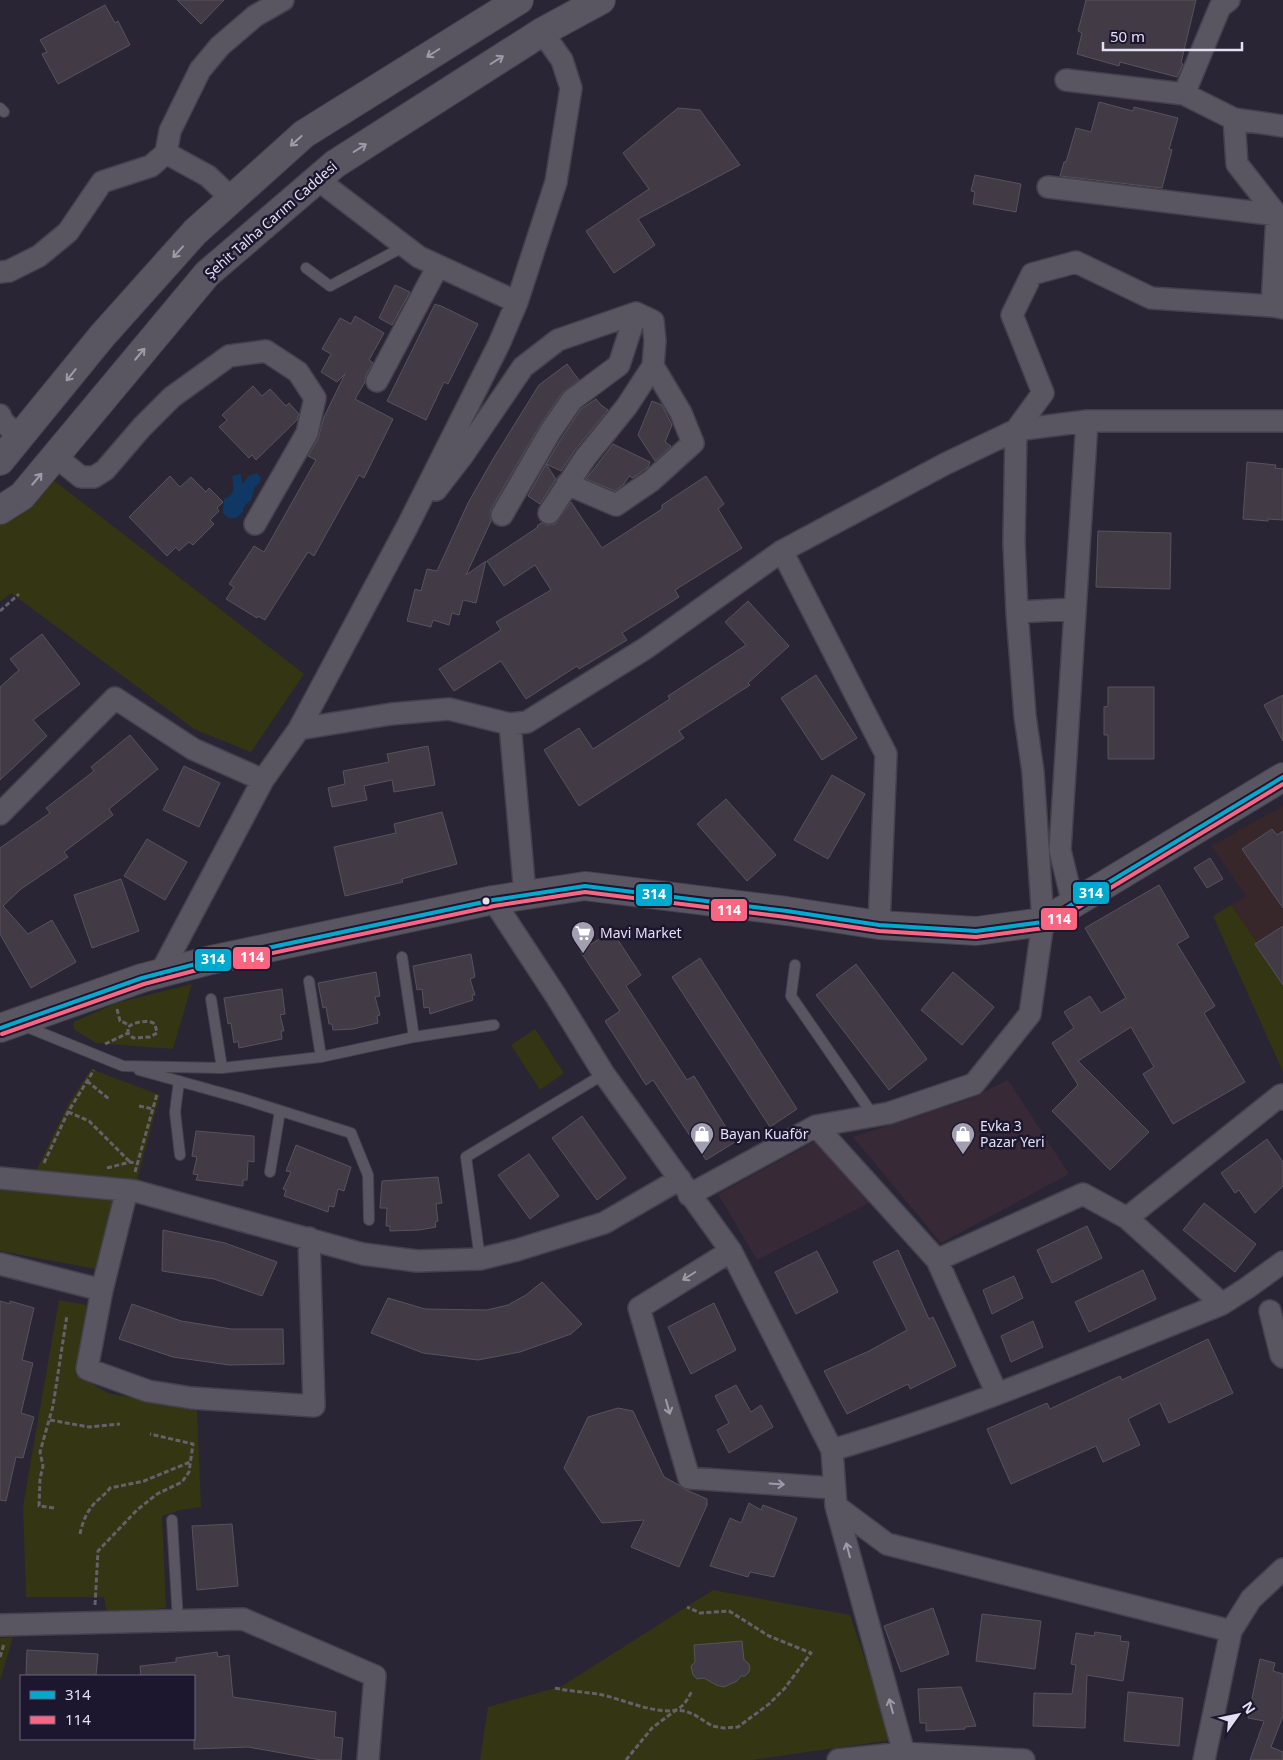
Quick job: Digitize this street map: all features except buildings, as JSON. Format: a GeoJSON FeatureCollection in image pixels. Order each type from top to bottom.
{"type":"FeatureCollection","features":[{"type":"Feature","properties":{"kind":"street"},"geometry":{"type":"LineString","coordinates":[[0,272],[9,271],[39,256],[68,232],[102,182],[151,166],[166,153],[170,131],[200,70],[220,46],[255,16],[283,0]]}},
{"type":"Feature","properties":{"kind":"street","name":"Şehit Talha Carım Caddesi"},"geometry":{"type":"LineString","coordinates":[[0,510],[22,496],[207,274],[317,179],[335,164],[533,37],[601,0]]}},
{"type":"Feature","properties":{"kind":"street"},"geometry":{"type":"LineString","coordinates":[[1184,94],[1220,7],[1229,0]]}},
{"type":"Feature","properties":{"kind":"street"},"geometry":{"type":"LineString","coordinates":[[0,461],[109,329],[196,232],[304,134],[511,2],[533,37],[562,60],[571,88],[556,182],[517,302],[499,344],[407,528],[299,729],[264,780],[160,974]]}},
{"type":"Feature","properties":{"kind":"street"},"geometry":{"type":"LineString","coordinates":[[1066,80],[1184,94],[1234,119],[1283,126]]}},
{"type":"Feature","properties":{"kind":"street"},"geometry":{"type":"LineString","coordinates":[[0,1178],[35,1182],[130,1185],[135,1191],[363,1254],[417,1261],[480,1258],[517,1250],[604,1224],[816,1126],[889,1112],[974,1084],[1030,1014],[1043,922],[1033,772],[1025,716],[1017,612],[1014,544],[1016,430],[1042,393],[1012,315],[1032,274],[1076,262],[1151,298],[1278,307],[1277,215],[1237,164],[1234,119]]}},
{"type":"Feature","properties":{"kind":"street"},"geometry":{"type":"LineString","coordinates":[[166,153],[208,176],[232,199]]}},
{"type":"Feature","properties":{"kind":"street"},"geometry":{"type":"LineString","coordinates":[[317,179],[419,257],[517,302]]}},
{"type":"Feature","properties":{"kind":"street"},"geometry":{"type":"LineString","coordinates":[[1048,187],[1277,215]]}},
{"type":"Feature","properties":{"kind":"street"},"geometry":{"type":"LineString","coordinates":[[377,381],[438,266]]}},
{"type":"Feature","properties":{"kind":"street"},"geometry":{"type":"LineString","coordinates":[[407,528],[463,455],[523,366],[558,340],[636,313],[653,321],[655,341],[653,366],[626,406],[585,458],[549,513]]}},
{"type":"Feature","properties":{"kind":"street"},"geometry":{"type":"LineString","coordinates":[[502,515],[550,432],[572,400],[618,365],[636,313]]}},
{"type":"Feature","properties":{"kind":"street"},"geometry":{"type":"LineString","coordinates":[[55,456],[81,477],[94,477],[106,470],[142,427],[172,397],[229,356],[266,352],[298,372],[314,398],[307,433],[255,524]]}},
{"type":"Feature","properties":{"kind":"street"},"geometry":{"type":"LineString","coordinates":[[568,484],[616,505],[651,481],[693,443],[681,414],[653,366]]}},
{"type":"Feature","properties":{"kind":"street"},"geometry":{"type":"LineString","coordinates":[[0,415],[2,422],[20,437]]}},
{"type":"Feature","properties":{"kind":"street"},"geometry":{"type":"LineString","coordinates":[[299,729],[391,714],[449,709],[510,724],[527,722],[646,648],[782,551],[945,464],[1016,430],[1087,421],[1283,421]]}},
{"type":"Feature","properties":{"kind":"street"},"geometry":{"type":"LineString","coordinates":[[1072,904],[1060,850],[1087,421]]}},
{"type":"Feature","properties":{"kind":"street"},"geometry":{"type":"LineString","coordinates":[[782,551],[886,754],[879,925]]}},
{"type":"Feature","properties":{"kind":"street"},"geometry":{"type":"LineString","coordinates":[[1017,612],[1075,609]]}},
{"type":"Feature","properties":{"kind":"street"},"geometry":{"type":"LineString","coordinates":[[0,814],[115,698],[193,749],[264,780]]}},
{"type":"Feature","properties":{"kind":"street"},"geometry":{"type":"LineString","coordinates":[[510,724],[525,894]]}},
{"type":"Feature","properties":{"kind":"street"},"geometry":{"type":"LineString","coordinates":[[7,1025],[142,978],[210,960],[304,942],[404,918],[493,900],[585,886],[787,911],[879,925],[976,931],[1043,922],[1283,777]]}},
{"type":"Feature","properties":{"kind":"street"},"geometry":{"type":"LineString","coordinates":[[493,900],[604,1074],[731,1251],[832,1450],[835,1497],[904,1754]]}},
{"type":"Feature","properties":{"kind":"street"},"geometry":{"type":"LineString","coordinates":[[1127,1218],[1281,1095],[1283,1099]]}},
{"type":"Feature","properties":{"kind":"street"},"geometry":{"type":"LineString","coordinates":[[816,1126],[937,1260],[997,1394]]}},
{"type":"Feature","properties":{"kind":"street"},"geometry":{"type":"LineString","coordinates":[[130,1185],[102,1290],[87,1369],[148,1390],[192,1398],[314,1406],[309,1238]]}},
{"type":"Feature","properties":{"kind":"street"},"geometry":{"type":"LineString","coordinates":[[937,1260],[1083,1194],[1127,1218],[1222,1304]]}},
{"type":"Feature","properties":{"kind":"street"},"geometry":{"type":"LineString","coordinates":[[731,1251],[639,1308],[689,1478],[835,1497],[887,1544],[1231,1632]]}},
{"type":"Feature","properties":{"kind":"street"},"geometry":{"type":"LineString","coordinates":[[832,1450],[864,1441],[997,1394],[1222,1304],[1283,1262]]}},
{"type":"Feature","properties":{"kind":"street"},"geometry":{"type":"LineString","coordinates":[[0,1264],[102,1290]]}},
{"type":"Feature","properties":{"kind":"street"},"geometry":{"type":"LineString","coordinates":[[1247,1288],[1277,1314],[1281,1356],[1283,1358]]}},
{"type":"Feature","properties":{"kind":"street"},"geometry":{"type":"LineString","coordinates":[[1204,1760],[1231,1632],[1251,1600],[1283,1569]]}},
{"type":"Feature","properties":{"kind":"street"},"geometry":{"type":"LineString","coordinates":[[0,1625],[243,1619],[375,1676],[368,1760]]}},
{"type":"Feature","properties":{"kind":"street"},"geometry":{"type":"LineString","coordinates":[[838,1760],[904,1754],[1024,1760]]}},
{"type":"Feature","properties":{"kind":"lane"},"geometry":{"type":"LineString","coordinates":[[306,268],[330,286],[405,246]]}},
{"type":"Feature","properties":{"kind":"lane"},"geometry":{"type":"LineString","coordinates":[[402,957],[414,1038]]}},
{"type":"Feature","properties":{"kind":"lane"},"geometry":{"type":"LineString","coordinates":[[795,966],[792,996],[873,1116]]}},
{"type":"Feature","properties":{"kind":"lane"},"geometry":{"type":"LineString","coordinates":[[309,981],[321,1057]]}},
{"type":"Feature","properties":{"kind":"lane"},"geometry":{"type":"LineString","coordinates":[[211,999],[222,1068]]}},
{"type":"Feature","properties":{"kind":"lane"},"geometry":{"type":"LineString","coordinates":[[7,1025],[123,1066],[351,1133],[368,1175],[369,1220]]}},
{"type":"Feature","properties":{"kind":"lane"},"geometry":{"type":"LineString","coordinates":[[123,1066],[222,1068],[321,1057],[414,1038],[494,1025]]}},
{"type":"Feature","properties":{"kind":"lane"},"geometry":{"type":"LineString","coordinates":[[480,1258],[466,1156],[604,1074]]}},
{"type":"Feature","properties":{"kind":"lane"},"geometry":{"type":"LineString","coordinates":[[179,1081],[176,1112],[180,1155]]}},
{"type":"Feature","properties":{"kind":"lane"},"geometry":{"type":"LineString","coordinates":[[270,1172],[280,1111]]}},
{"type":"Feature","properties":{"kind":"lane"},"geometry":{"type":"LineString","coordinates":[[172,1520],[178,1621]]}},
{"type":"Feature","properties":{"kind":"path"},"geometry":{"type":"LineString","coordinates":[[0,611],[19,594]]}},
{"type":"Feature","properties":{"kind":"path"},"geometry":{"type":"LineString","coordinates":[[116,1004],[120,1021],[131,1025],[151,1022],[155,1024],[156,1033],[150,1037],[133,1038],[128,1033],[128,1027],[131,1025]]}},
{"type":"Feature","properties":{"kind":"path"},"geometry":{"type":"LineString","coordinates":[[35,1182],[68,1112],[102,1058],[103,1045],[128,1033]]}},
{"type":"Feature","properties":{"kind":"path"},"geometry":{"type":"LineString","coordinates":[[87,1081],[109,1099]]}},
{"type":"Feature","properties":{"kind":"path"},"geometry":{"type":"LineString","coordinates":[[130,1185],[157,1094]]}},
{"type":"Feature","properties":{"kind":"path"},"geometry":{"type":"LineString","coordinates":[[139,1106],[153,1109]]}},
{"type":"Feature","properties":{"kind":"path"},"geometry":{"type":"LineString","coordinates":[[68,1112],[89,1121],[130,1162]]}},
{"type":"Feature","properties":{"kind":"path"},"geometry":{"type":"LineString","coordinates":[[54,1508],[39,1506],[40,1479],[43,1466],[40,1452],[50,1420],[67,1315]]}},
{"type":"Feature","properties":{"kind":"path"},"geometry":{"type":"LineString","coordinates":[[50,1420],[89,1427],[120,1424]]}},
{"type":"Feature","properties":{"kind":"path"},"geometry":{"type":"LineString","coordinates":[[95,1623],[98,1551],[137,1510],[157,1494],[182,1482],[189,1472],[193,1444],[150,1434]]}},
{"type":"Feature","properties":{"kind":"path"},"geometry":{"type":"LineString","coordinates":[[80,1534],[82,1524],[93,1504],[104,1496],[110,1488],[144,1481],[190,1462]]}},
{"type":"Feature","properties":{"kind":"path"},"geometry":{"type":"LineString","coordinates":[[555,1688],[599,1695],[658,1710],[685,1711],[712,1726],[724,1728],[738,1727],[769,1704],[785,1688],[811,1653],[768,1636],[729,1611],[700,1612],[687,1607]]}},
{"type":"Feature","properties":{"kind":"path"},"geometry":{"type":"LineString","coordinates":[[626,1760],[652,1728],[686,1703],[692,1692]]}},
{"type":"Feature","properties":{"kind":"shaded area"},"geometry":{"type":"Polygon","coordinates":[[[52,479],[304,674],[251,752],[194,729],[11,593],[0,602],[0,517],[52,479]]]}},
{"type":"Feature","properties":{"kind":"shaded area"},"geometry":{"type":"Polygon","coordinates":[[[1283,806],[1283,980],[1231,905],[1246,896],[1211,846],[1283,806]]]}},
{"type":"Feature","properties":{"kind":"shaded area"},"geometry":{"type":"Polygon","coordinates":[[[1231,905],[1283,980],[1283,1072],[1213,916],[1231,905]]]}},
{"type":"Feature","properties":{"kind":"shaded area"},"geometry":{"type":"Polygon","coordinates":[[[192,984],[173,1049],[96,1043],[75,1030],[73,1025],[74,1022],[116,1003],[192,984]]]}},
{"type":"Feature","properties":{"kind":"shaded area"},"geometry":{"type":"Polygon","coordinates":[[[535,1029],[564,1073],[540,1090],[511,1045],[535,1029]]]}},
{"type":"Feature","properties":{"kind":"shaded area"},"geometry":{"type":"Polygon","coordinates":[[[91,1069],[160,1095],[137,1180],[68,1178],[35,1173],[69,1103],[91,1069]]]}},
{"type":"Feature","properties":{"kind":"shaded area","name":"Evka 3 Pazar Yeri"},"geometry":{"type":"Polygon","coordinates":[[[1008,1080],[1069,1174],[941,1243],[853,1137],[972,1098],[1008,1080]]]}},
{"type":"Feature","properties":{"kind":"shaded area"},"geometry":{"type":"Polygon","coordinates":[[[819,1139],[873,1201],[757,1260],[718,1194],[819,1139]]]}},
{"type":"Feature","properties":{"kind":"shaded area"},"geometry":{"type":"Polygon","coordinates":[[[0,1188],[112,1201],[96,1269],[0,1251],[0,1188]]]}},
{"type":"Feature","properties":{"kind":"shaded area"},"geometry":{"type":"Polygon","coordinates":[[[59,1300],[87,1305],[75,1374],[108,1393],[197,1411],[201,1507],[180,1510],[162,1516],[166,1608],[107,1613],[104,1597],[26,1597],[23,1506],[59,1300]]]}},
{"type":"Feature","properties":{"kind":"shaded area"},"geometry":{"type":"Polygon","coordinates":[[[713,1590],[850,1615],[892,1740],[752,1760],[480,1760],[488,1707],[562,1686],[713,1590]]]}},
{"type":"Feature","properties":{"kind":"shaded area"},"geometry":{"type":"Polygon","coordinates":[[[13,1637],[0,1681],[0,1638],[13,1637]]]}},
{"type":"Feature","properties":{"kind":"water"},"geometry":{"type":"Polygon","coordinates":[[[257,473],[261,478],[259,484],[255,486],[251,500],[243,507],[243,512],[236,518],[229,518],[223,513],[224,499],[231,495],[234,487],[232,476],[241,474],[242,484],[249,476],[257,473]]]}},
{"type":"Feature","properties":{"kind":"transit line","name":"314"},"geometry":{"type":"LineString","coordinates":[[0,1028],[142,978],[211,960],[493,900],[585,886],[787,911],[879,925],[976,931],[1043,922],[1283,777]]}},
{"type":"Feature","properties":{"kind":"transit line","name":"114"},"geometry":{"type":"LineString","coordinates":[[2,1034],[144,984],[212,966],[494,906],[585,892],[786,917],[879,931],[976,937],[1044,928],[1283,784]]}},
{"type":"Feature","properties":{"kind":"place","name":"Mavi Market"},"geometry":{"type":"Point","coordinates":[583,954]}},
{"type":"Feature","properties":{"kind":"place","name":"Bayan Kuaför"},"geometry":{"type":"Point","coordinates":[702,1155]}},
{"type":"Feature","properties":{"kind":"place","name":"Evka 3 Pazar Yeri"},"geometry":{"type":"Point","coordinates":[963,1155]}}]}
